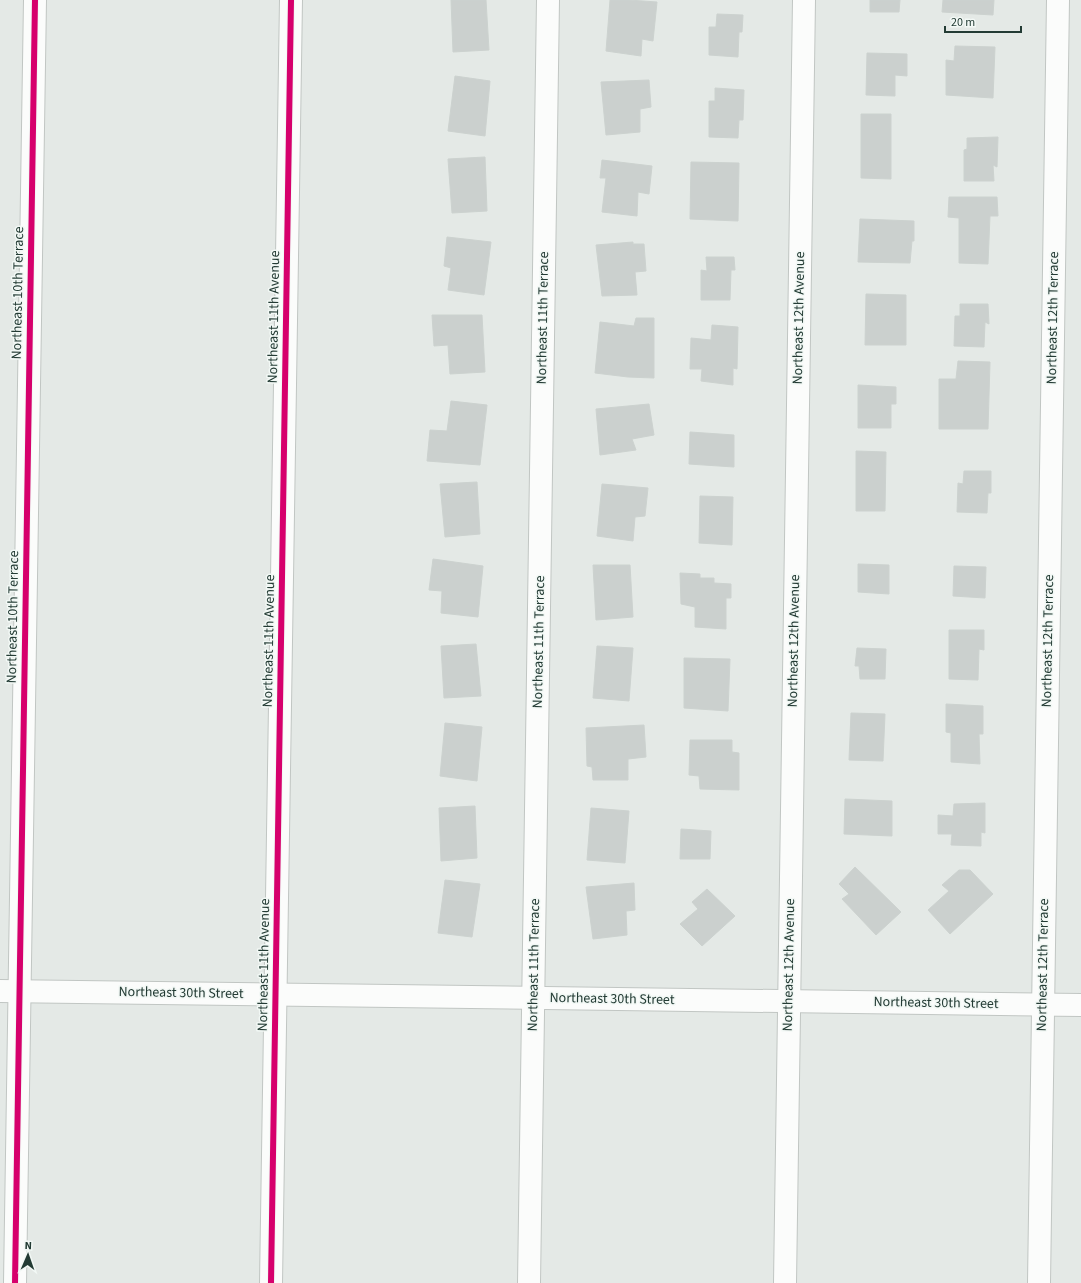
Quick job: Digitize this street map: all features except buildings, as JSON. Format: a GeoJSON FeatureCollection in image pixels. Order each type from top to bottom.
{"type":"FeatureCollection","features":[{"type":"Feature","properties":{"kind":"street","name":"Northeast 10th Terrace"},"geometry":{"type":"LineString","coordinates":[[14,1283],[9,991],[35,0]]}},
{"type":"Feature","properties":{"kind":"street","name":"Northeast 11th Avenue"},"geometry":{"type":"LineString","coordinates":[[271,1283],[291,0]]}},
{"type":"Feature","properties":{"kind":"street","name":"Northeast 11th Terrace"},"geometry":{"type":"LineString","coordinates":[[529,1283],[548,0]]}},
{"type":"Feature","properties":{"kind":"street","name":"Northeast 12th Avenue"},"geometry":{"type":"LineString","coordinates":[[785,1283],[804,0]]}},
{"type":"Feature","properties":{"kind":"street","name":"Northeast 12th Terrace"},"geometry":{"type":"LineString","coordinates":[[1039,1283],[1058,0]]}},
{"type":"Feature","properties":{"kind":"street","name":"Northeast 30th Street"},"geometry":{"type":"LineString","coordinates":[[9,991],[1081,1005]]}},
{"type":"Feature","properties":{"kind":"cycle path"},"geometry":{"type":"LineString","coordinates":[[15,1283],[35,0]]}},
{"type":"Feature","properties":{"kind":"cycle path"},"geometry":{"type":"LineString","coordinates":[[271,1283],[291,0]]}}]}
